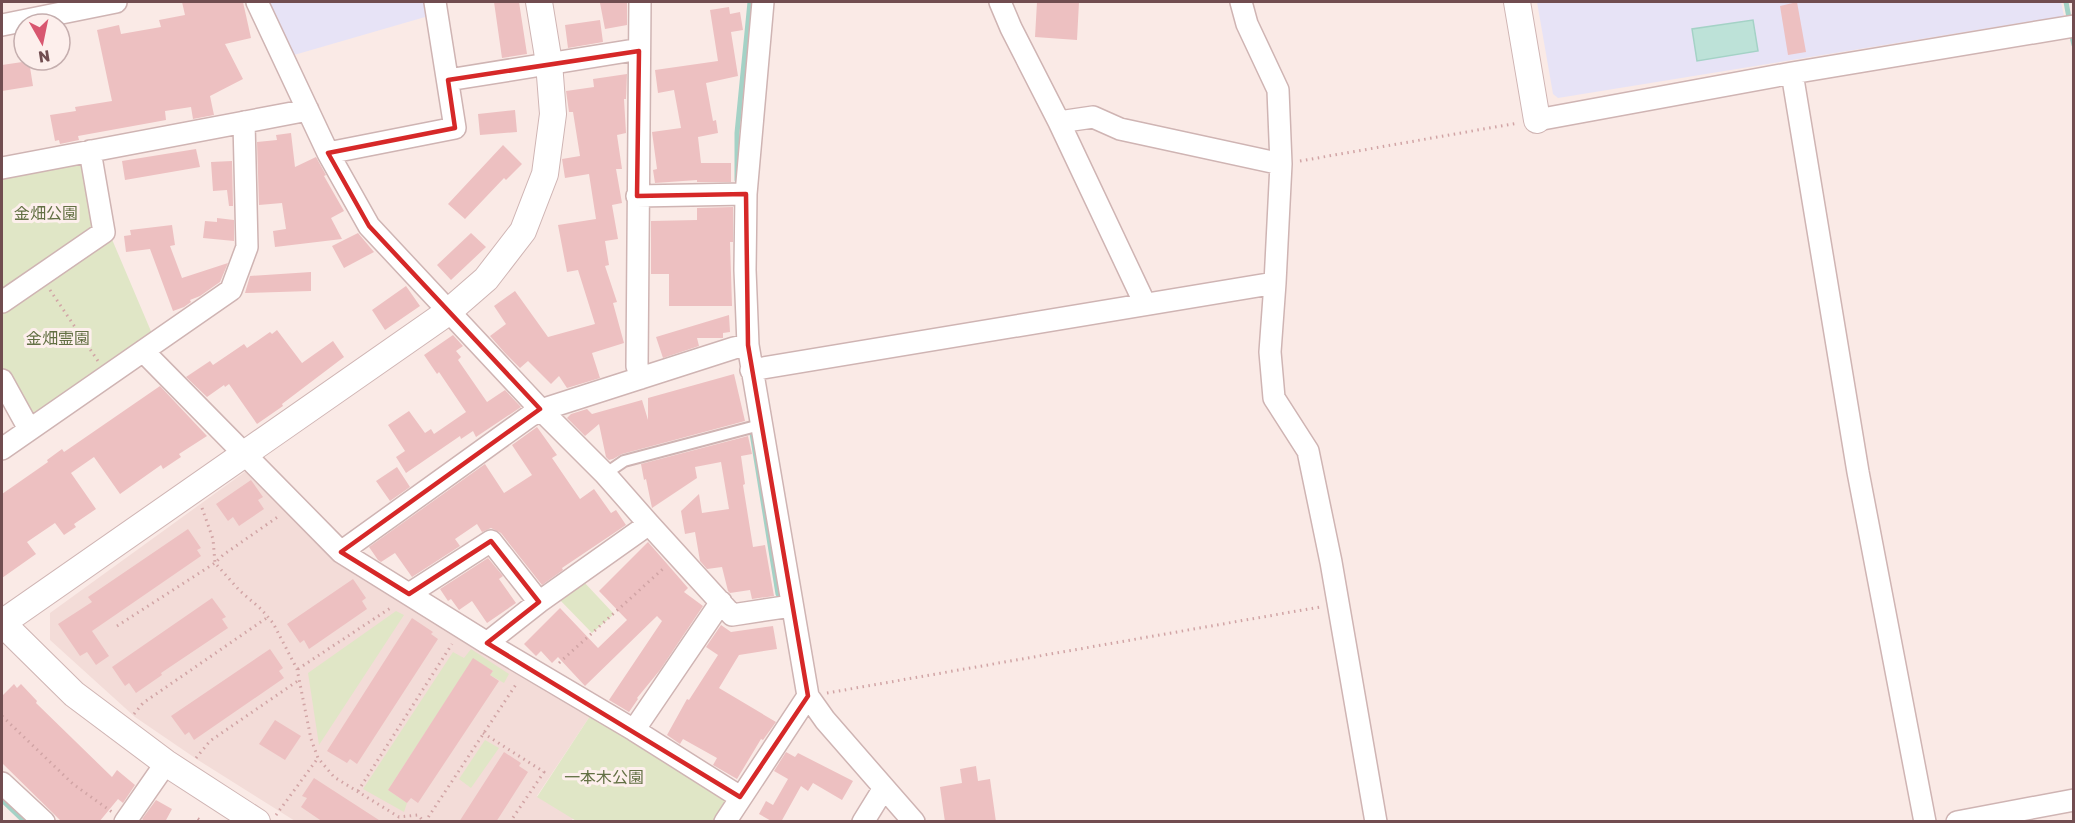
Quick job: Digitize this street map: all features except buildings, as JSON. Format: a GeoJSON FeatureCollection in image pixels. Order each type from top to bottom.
{"type":"FeatureCollection","features":[{"type":"Feature","properties":{"kind":"street"},"geometry":{"type":"LineString","coordinates":[[2,25],[116,2]]}},
{"type":"Feature","properties":{"kind":"street"},"geometry":{"type":"LineString","coordinates":[[257,2],[328,153],[369,226],[541,410],[605,474],[732,615],[792,606]]}},
{"type":"Feature","properties":{"kind":"street"},"geometry":{"type":"LineString","coordinates":[[328,153],[455,128],[435,2]]}},
{"type":"Feature","properties":{"kind":"street"},"geometry":{"type":"LineString","coordinates":[[266,819],[166,763],[74,694],[2,623],[448,312],[486,279],[523,231],[545,174],[554,114],[549,63],[539,2]]}},
{"type":"Feature","properties":{"kind":"street"},"geometry":{"type":"LineString","coordinates":[[640,2],[637,196],[637,366],[640,378]]}},
{"type":"Feature","properties":{"kind":"street"},"geometry":{"type":"LineString","coordinates":[[763,2],[746,194],[745,270],[748,345],[808,696],[825,720],[914,822]]}},
{"type":"Feature","properties":{"kind":"street"},"geometry":{"type":"LineString","coordinates":[[1000,2],[1145,304]]}},
{"type":"Feature","properties":{"kind":"street"},"geometry":{"type":"LineString","coordinates":[[1241,2],[1247,24],[1278,90],[1281,164],[1270,351],[1274,398],[1308,451],[1338,604],[1376,822]]}},
{"type":"Feature","properties":{"kind":"street"},"geometry":{"type":"LineString","coordinates":[[1517,2],[1537,120],[1792,73],[2073,26]]}},
{"type":"Feature","properties":{"kind":"street"},"geometry":{"type":"LineString","coordinates":[[448,80],[639,51]]}},
{"type":"Feature","properties":{"kind":"street"},"geometry":{"type":"LineString","coordinates":[[1792,73],[1858,472],[1925,822]]}},
{"type":"Feature","properties":{"kind":"street"},"geometry":{"type":"LineString","coordinates":[[2,168],[309,110]]}},
{"type":"Feature","properties":{"kind":"street"},"geometry":{"type":"LineString","coordinates":[[1059,122],[1093,117],[1120,129],[1281,164]]}},
{"type":"Feature","properties":{"kind":"street"},"geometry":{"type":"LineString","coordinates":[[2,449],[231,290],[247,247],[244,122]]}},
{"type":"Feature","properties":{"kind":"street"},"geometry":{"type":"LineString","coordinates":[[2,302],[104,232],[90,151]]}},
{"type":"Feature","properties":{"kind":"street"},"geometry":{"type":"LineString","coordinates":[[637,196],[746,194]]}},
{"type":"Feature","properties":{"kind":"street"},"geometry":{"type":"LineString","coordinates":[[751,370],[1275,283]]}},
{"type":"Feature","properties":{"kind":"street"},"geometry":{"type":"LineString","coordinates":[[341,552],[541,410],[748,345]]}},
{"type":"Feature","properties":{"kind":"street"},"geometry":{"type":"LineString","coordinates":[[143,351],[341,552],[402,600],[487,643],[634,730],[740,797]]}},
{"type":"Feature","properties":{"kind":"street"},"geometry":{"type":"LineString","coordinates":[[2,380],[29,429]]}},
{"type":"Feature","properties":{"kind":"street"},"geometry":{"type":"LineString","coordinates":[[487,643],[539,602],[648,524]]}},
{"type":"Feature","properties":{"kind":"street"},"geometry":{"type":"LineString","coordinates":[[402,600],[491,541],[539,602]]}},
{"type":"Feature","properties":{"kind":"street"},"geometry":{"type":"LineString","coordinates":[[634,730],[721,602]]}},
{"type":"Feature","properties":{"kind":"street"},"geometry":{"type":"LineString","coordinates":[[724,822],[808,696]]}},
{"type":"Feature","properties":{"kind":"street"},"geometry":{"type":"LineString","coordinates":[[125,821],[166,763]]}},
{"type":"Feature","properties":{"kind":"street"},"geometry":{"type":"LineString","coordinates":[[2,783],[44,822]]}},
{"type":"Feature","properties":{"kind":"street"},"geometry":{"type":"LineString","coordinates":[[862,822],[885,788]]}},
{"type":"Feature","properties":{"kind":"street"},"geometry":{"type":"LineString","coordinates":[[1957,822],[2073,800]]}},
{"type":"Feature","properties":{"kind":"lane"},"geometry":{"type":"LineString","coordinates":[[605,474],[624,460],[760,425]]}},
{"type":"Feature","properties":{"kind":"path"},"geometry":{"type":"LineString","coordinates":[[1281,164],[1537,120]]}},
{"type":"Feature","properties":{"kind":"path"},"geometry":{"type":"LineString","coordinates":[[40,276],[108,375]]}},
{"type":"Feature","properties":{"kind":"path"},"geometry":{"type":"LineString","coordinates":[[198,501],[208,521],[213,539],[215,563],[268,617],[297,669],[310,740],[318,758],[334,777],[399,817],[418,816],[424,822],[483,733],[535,672],[678,555]]}},
{"type":"Feature","properties":{"kind":"path"},"geometry":{"type":"LineString","coordinates":[[117,626],[215,563],[223,555],[294,506]]}},
{"type":"Feature","properties":{"kind":"path"},"geometry":{"type":"LineString","coordinates":[[297,669],[402,600]]}},
{"type":"Feature","properties":{"kind":"path"},"geometry":{"type":"LineString","coordinates":[[808,696],[1338,604]]}},
{"type":"Feature","properties":{"kind":"path"},"geometry":{"type":"LineString","coordinates":[[130,718],[142,703],[268,617]]}},
{"type":"Feature","properties":{"kind":"path"},"geometry":{"type":"LineString","coordinates":[[358,791],[454,641]]}},
{"type":"Feature","properties":{"kind":"path"},"geometry":{"type":"LineString","coordinates":[[192,763],[210,741],[300,680]]}},
{"type":"Feature","properties":{"kind":"path"},"geometry":{"type":"LineString","coordinates":[[2,716],[73,784],[125,821]]}},
{"type":"Feature","properties":{"kind":"path"},"geometry":{"type":"LineString","coordinates":[[483,733],[544,772],[510,822]]}},
{"type":"Feature","properties":{"kind":"path"},"geometry":{"type":"LineString","coordinates":[[266,819],[318,758]]}},
{"type":"Feature","properties":{"kind":"path"},"geometry":{"type":"LineString","coordinates":[[194,822],[197,818],[203,822]]}},
{"type":"Feature","properties":{"kind":"highlighted area"},"geometry":{"type":"Polygon","coordinates":[[[639,51],[637,196],[746,194],[748,345],[808,696],[740,797],[487,643],[539,602],[491,541],[409,594],[341,552],[540,409],[369,226],[328,153],[455,128],[448,80],[639,51]]]}},
{"type":"Feature","properties":{"kind":"shaded area"},"geometry":{"type":"Polygon","coordinates":[[[268,2],[429,2],[432,15],[294,55],[268,2]]]}},
{"type":"Feature","properties":{"kind":"shaded area"},"geometry":{"type":"Polygon","coordinates":[[[1537,2],[2061,2],[2064,16],[1558,98],[1553,94],[1537,2]]]}},
{"type":"Feature","properties":{"kind":"shaded area"},"geometry":{"type":"Polygon","coordinates":[[[246,471],[590,716],[537,796],[573,818],[571,822],[295,821],[135,717],[50,640],[50,613],[246,471]]]}},
{"type":"Feature","properties":{"kind":"green space","name":"金畑公園"},"geometry":{"type":"Polygon","coordinates":[[[78,163],[85,166],[94,231],[2,293],[2,177],[78,163]]]}},
{"type":"Feature","properties":{"kind":"green space","name":"金畑霊園"},"geometry":{"type":"Polygon","coordinates":[[[111,237],[153,336],[29,417],[2,367],[2,313],[111,237]]]}},
{"type":"Feature","properties":{"kind":"green space"},"geometry":{"type":"Polygon","coordinates":[[[583,581],[614,614],[592,633],[558,598],[583,581]]]}},
{"type":"Feature","properties":{"kind":"green space"},"geometry":{"type":"Polygon","coordinates":[[[396,611],[404,615],[319,745],[308,673],[396,611]]]}},
{"type":"Feature","properties":{"kind":"green space"},"geometry":{"type":"Polygon","coordinates":[[[471,649],[509,674],[504,683],[490,675],[493,671],[473,659],[388,790],[407,803],[404,812],[363,789],[453,652],[464,658],[471,649]]]}},
{"type":"Feature","properties":{"kind":"green space","name":"一本木公園"},"geometry":{"type":"Polygon","coordinates":[[[590,716],[725,798],[728,804],[716,821],[578,822],[537,797],[590,716]]]}},
{"type":"Feature","properties":{"kind":"green space"},"geometry":{"type":"Polygon","coordinates":[[[485,740],[499,748],[471,788],[459,779],[485,740]]]}},
{"type":"Feature","properties":{"kind":"water"},"geometry":{"type":"Polygon","coordinates":[[[1753,20],[1758,51],[1697,61],[1692,29],[1753,20]]]}},
{"type":"Feature","properties":{"kind":"waterway"},"geometry":{"type":"LineString","coordinates":[[737,180],[737,133],[750,2]]}},
{"type":"Feature","properties":{"kind":"waterway"},"geometry":{"type":"LineString","coordinates":[[2066,2],[2070,23]]}},
{"type":"Feature","properties":{"kind":"waterway"},"geometry":{"type":"LineString","coordinates":[[2071,32],[2074,45]]}},
{"type":"Feature","properties":{"kind":"waterway"},"geometry":{"type":"LineString","coordinates":[[751,427],[778,594]]}},
{"type":"Feature","properties":{"kind":"waterway"},"geometry":{"type":"LineString","coordinates":[[2,800],[25,822]]}}]}
